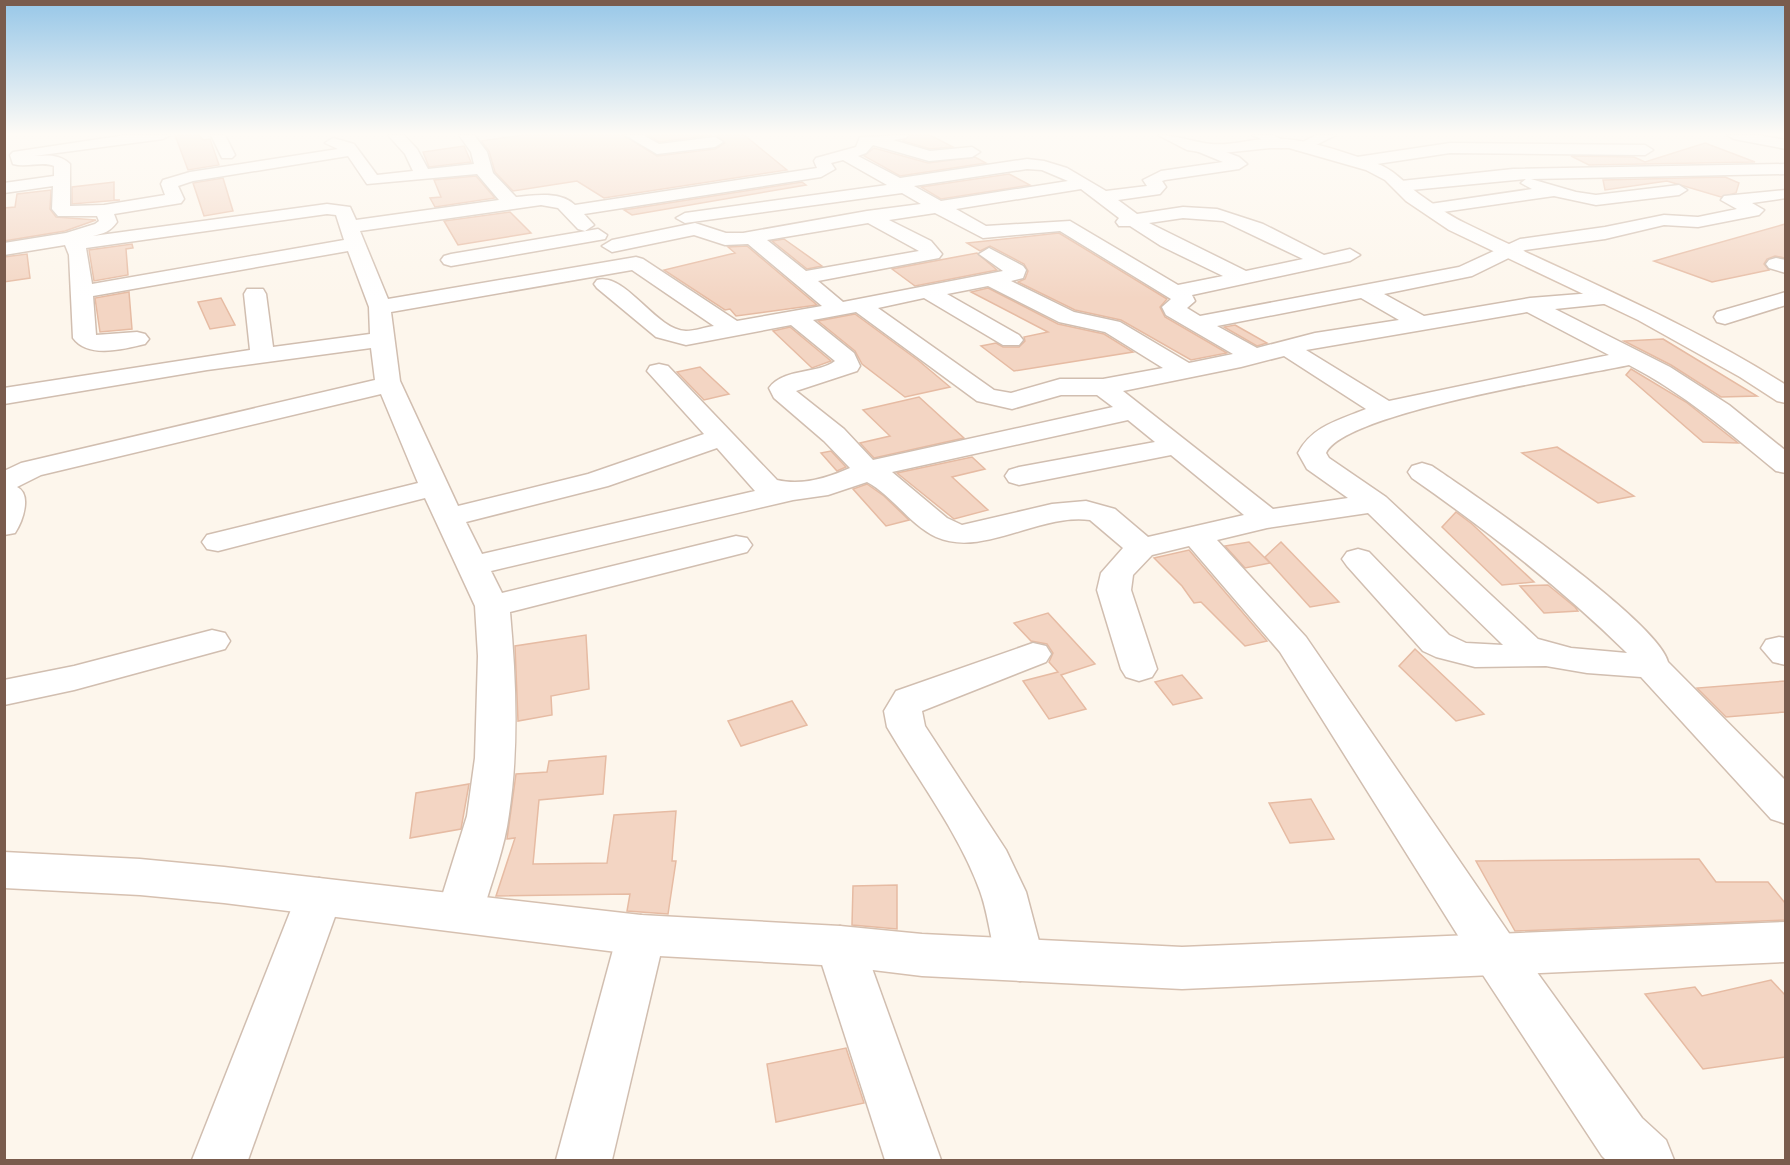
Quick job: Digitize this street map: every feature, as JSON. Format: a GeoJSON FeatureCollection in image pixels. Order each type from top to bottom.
{"type":"FeatureCollection","features":[{"type":"Feature","properties":{"kind":"street"},"geometry":{"type":"LineString","coordinates":[[62,189],[61,209],[64,212],[104,210],[175,199],[171,189]]}},
{"type":"Feature","properties":{"kind":"street"},"geometry":{"type":"LineString","coordinates":[[4,249],[286,213],[428,231],[488,189]]}},
{"type":"Feature","properties":{"kind":"street"},"geometry":{"type":"LineString","coordinates":[[502,189],[564,204],[605,241],[732,328]]}},
{"type":"Feature","properties":{"kind":"street"},"geometry":{"type":"LineString","coordinates":[[571,211],[702,189]]}},
{"type":"Feature","properties":{"kind":"street"},"geometry":{"type":"LineString","coordinates":[[685,218],[902,189]]}},
{"type":"Feature","properties":{"kind":"street"},"geometry":{"type":"LineString","coordinates":[[906,189],[983,232],[1058,223],[1073,230],[1176,292],[1186,300],[1175,305],[1174,310],[1253,356]]}},
{"type":"Feature","properties":{"kind":"street"},"geometry":{"type":"LineString","coordinates":[[652,197],[702,230],[725,239],[1044,189]]}},
{"type":"Feature","properties":{"kind":"street"},"geometry":{"type":"LineString","coordinates":[[1090,189],[1131,221],[1244,278]]}},
{"type":"Feature","properties":{"kind":"street"},"geometry":{"type":"LineString","coordinates":[[1101,197],[1155,189]]}},
{"type":"Feature","properties":{"kind":"street"},"geometry":{"type":"LineString","coordinates":[[1406,191],[1416,189]]}},
{"type":"Feature","properties":{"kind":"street"},"geometry":{"type":"LineString","coordinates":[[1406,191],[1436,189]]}},
{"type":"Feature","properties":{"kind":"street"},"geometry":{"type":"LineString","coordinates":[[1551,189],[1596,200],[1691,189]]}},
{"type":"Feature","properties":{"kind":"street"},"geometry":{"type":"LineString","coordinates":[[1769,189],[1785,194]]}},
{"type":"Feature","properties":{"kind":"street"},"geometry":{"type":"LineString","coordinates":[[1406,191],[1428,209],[1456,226],[1605,298],[1646,315],[1749,372],[1785,396]]}},
{"type":"Feature","properties":{"kind":"street"},"geometry":{"type":"LineString","coordinates":[[1428,209],[1556,191]]}},
{"type":"Feature","properties":{"kind":"street"},"geometry":{"type":"LineString","coordinates":[[1755,210],[1730,200],[1785,194]]}},
{"type":"Feature","properties":{"kind":"street"},"geometry":{"type":"LineString","coordinates":[[1196,323],[1465,272],[1520,244],[1605,233],[1664,220],[1698,222],[1755,210],[1785,194]]}},
{"type":"Feature","properties":{"kind":"street"},"geometry":{"type":"LineString","coordinates":[[104,210],[107,225],[74,235],[73,241],[79,255],[85,338],[93,343],[111,344],[137,339]]}},
{"type":"Feature","properties":{"kind":"street"},"geometry":{"type":"LineString","coordinates":[[1073,230],[1192,213],[1217,214],[1233,219],[1322,261]]}},
{"type":"Feature","properties":{"kind":"street"},"geometry":{"type":"LineString","coordinates":[[802,278],[932,254],[924,244],[867,216]]}},
{"type":"Feature","properties":{"kind":"street"},"geometry":{"type":"LineString","coordinates":[[82,292],[258,259],[351,221]]}},
{"type":"Feature","properties":{"kind":"street"},"geometry":{"type":"LineString","coordinates":[[351,221],[380,308],[384,363],[390,384],[435,487],[475,565],[492,606],[496,656],[495,758],[488,816],[460,912]]}},
{"type":"Feature","properties":{"kind":"street"},"geometry":{"type":"LineString","coordinates":[[451,260],[702,230]]}},
{"type":"Feature","properties":{"kind":"street"},"geometry":{"type":"LineString","coordinates":[[428,231],[475,290]]}},
{"type":"Feature","properties":{"kind":"street"},"geometry":{"type":"LineString","coordinates":[[748,237],[758,241],[802,278],[986,396],[1012,401],[1060,387],[1103,387],[1185,371],[1315,339],[1530,305],[1605,298]]}},
{"type":"Feature","properties":{"kind":"street"},"geometry":{"type":"LineString","coordinates":[[604,284],[664,332],[686,338],[992,280],[1018,272],[990,254]]}},
{"type":"Feature","properties":{"kind":"street"},"geometry":{"type":"LineString","coordinates":[[1176,292],[1350,255]]}},
{"type":"Feature","properties":{"kind":"street"},"geometry":{"type":"LineString","coordinates":[[543,295],[604,284],[645,268]]}},
{"type":"Feature","properties":{"kind":"street"},"geometry":{"type":"LineString","coordinates":[[380,308],[475,290],[645,268]]}},
{"type":"Feature","properties":{"kind":"street"},"geometry":{"type":"LineString","coordinates":[[992,280],[1067,317],[1113,327],[1185,371]]}},
{"type":"Feature","properties":{"kind":"street"},"geometry":{"type":"LineString","coordinates":[[1364,291],[1421,323]]}},
{"type":"Feature","properties":{"kind":"street"},"geometry":{"type":"LineString","coordinates":[[930,292],[1011,340]]}},
{"type":"Feature","properties":{"kind":"street"},"geometry":{"type":"LineString","coordinates":[[255,294],[262,355]]}},
{"type":"Feature","properties":{"kind":"street"},"geometry":{"type":"LineString","coordinates":[[1725,317],[1785,298]]}},
{"type":"Feature","properties":{"kind":"street"},"geometry":{"type":"LineString","coordinates":[[1530,305],[1634,357],[1720,411],[1785,465]]}},
{"type":"Feature","properties":{"kind":"street"},"geometry":{"type":"LineString","coordinates":[[795,317],[848,362],[848,366],[788,384],[782,388],[783,393],[834,435],[865,470],[884,478],[940,527],[955,534],[965,535],[1056,514],[1085,510],[1100,513],[1141,548]]}},
{"type":"Feature","properties":{"kind":"street"},"geometry":{"type":"LineString","coordinates":[[4,396],[262,355],[383,339]]}},
{"type":"Feature","properties":{"kind":"street"},"geometry":{"type":"LineString","coordinates":[[88,383],[93,343]]}},
{"type":"Feature","properties":{"kind":"street"},"geometry":{"type":"LineString","coordinates":[[1286,347],[1385,410]]}},
{"type":"Feature","properties":{"kind":"street"},"geometry":{"type":"LineString","coordinates":[[1634,357],[1428,399],[1385,410],[1327,435],[1317,443],[1312,453],[1317,463],[1375,503],[1526,647],[1544,655],[1567,660],[1650,666]]}},
{"type":"Feature","properties":{"kind":"street"},"geometry":{"type":"LineString","coordinates":[[659,371],[760,482],[788,492]]}},
{"type":"Feature","properties":{"kind":"street"},"geometry":{"type":"LineString","coordinates":[[4,482],[31,469],[70,459],[390,384]]}},
{"type":"Feature","properties":{"kind":"street"},"geometry":{"type":"LineString","coordinates":[[1103,387],[1267,519]]}},
{"type":"Feature","properties":{"kind":"street"},"geometry":{"type":"LineString","coordinates":[[475,565],[788,492],[849,480],[863,474],[865,470],[984,442],[1132,411]]}},
{"type":"Feature","properties":{"kind":"street"},"geometry":{"type":"LineString","coordinates":[[449,517],[598,480],[720,438]]}},
{"type":"Feature","properties":{"kind":"street"},"geometry":{"type":"LineString","coordinates":[[984,442],[1056,514]]}},
{"type":"Feature","properties":{"kind":"street"},"geometry":{"type":"LineString","coordinates":[[1019,476],[1177,447]]}},
{"type":"Feature","properties":{"kind":"street"},"geometry":{"type":"LineString","coordinates":[[1422,472],[1494,521],[1607,614],[1648,653],[1650,666],[1785,808]]}},
{"type":"Feature","properties":{"kind":"street"},"geometry":{"type":"LineString","coordinates":[[219,542],[435,487]]}},
{"type":"Feature","properties":{"kind":"street"},"geometry":{"type":"LineString","coordinates":[[4,493],[9,494],[11,500],[4,526]]}},
{"type":"Feature","properties":{"kind":"street"},"geometry":{"type":"LineString","coordinates":[[1139,669],[1114,590],[1118,573],[1141,548],[1267,519],[1375,503]]}},
{"type":"Feature","properties":{"kind":"street"},"geometry":{"type":"LineString","coordinates":[[1197,536],[1293,645],[1496,954],[1622,1137],[1646,1161]]}},
{"type":"Feature","properties":{"kind":"street"},"geometry":{"type":"LineString","coordinates":[[492,606],[736,545]]}},
{"type":"Feature","properties":{"kind":"street"},"geometry":{"type":"LineString","coordinates":[[1358,559],[1436,643],[1449,651],[1471,658],[1544,655]]}},
{"type":"Feature","properties":{"kind":"street"},"geometry":{"type":"LineString","coordinates":[[4,693],[74,678],[212,641]]}},
{"type":"Feature","properties":{"kind":"street"},"geometry":{"type":"LineString","coordinates":[[1020,960],[1003,892],[984,849],[906,727],[903,711],[909,700],[1033,654]]}},
{"type":"Feature","properties":{"kind":"street"},"geometry":{"type":"LineString","coordinates":[[4,870],[151,878],[460,912],[641,935],[840,946],[922,955],[1182,969],[1785,942]]}},
{"type":"Feature","properties":{"kind":"street"},"geometry":{"type":"LineString","coordinates":[[220,1161],[320,897]]}},
{"type":"Feature","properties":{"kind":"street"},"geometry":{"type":"LineString","coordinates":[[584,1161],[641,935]]}},
{"type":"Feature","properties":{"kind":"street"},"geometry":{"type":"LineString","coordinates":[[840,946],[913,1161]]}},
{"type":"Feature","properties":{"kind":"building"},"geometry":{"type":"Polygon","coordinates":[[[72,189],[114,189],[114,200],[120,200],[72,204],[72,189]]]}},
{"type":"Feature","properties":{"kind":"building"},"geometry":{"type":"Polygon","coordinates":[[[195,189],[226,189],[233,211],[204,216],[195,189]]]}},
{"type":"Feature","properties":{"kind":"building"},"geometry":{"type":"Polygon","coordinates":[[[438,189],[488,189],[495,198],[435,207],[430,198],[441,197],[438,189]]]}},
{"type":"Feature","properties":{"kind":"building"},"geometry":{"type":"Polygon","coordinates":[[[590,189],[660,189],[604,198],[590,189]]]}},
{"type":"Feature","properties":{"kind":"building"},"geometry":{"type":"Polygon","coordinates":[[[755,189],[781,189],[632,215],[624,210],[755,189]]]}},
{"type":"Feature","properties":{"kind":"building"},"geometry":{"type":"Polygon","coordinates":[[[925,189],[1002,189],[941,199],[925,189]]]}},
{"type":"Feature","properties":{"kind":"building"},"geometry":{"type":"Polygon","coordinates":[[[1695,189],[1737,189],[1736,193],[1721,197],[1695,189]]]}},
{"type":"Feature","properties":{"kind":"building"},"geometry":{"type":"Polygon","coordinates":[[[51,190],[50,209],[56,217],[96,220],[65,231],[4,241],[4,208],[15,207],[17,194],[51,190]]]}},
{"type":"Feature","properties":{"kind":"building"},"geometry":{"type":"Polygon","coordinates":[[[510,212],[531,233],[458,245],[444,221],[510,212]]]}},
{"type":"Feature","properties":{"kind":"building"},"geometry":{"type":"Polygon","coordinates":[[[1785,224],[1785,258],[1775,256],[1767,259],[1764,264],[1769,270],[1712,282],[1654,261],[1785,224]]]}},
{"type":"Feature","properties":{"kind":"building"},"geometry":{"type":"Polygon","coordinates":[[[1059,233],[1167,299],[1160,307],[1165,317],[1227,353],[1191,360],[1121,320],[1075,310],[1018,282],[1025,279],[1028,271],[1024,264],[990,246],[980,251],[967,243],[1059,233]]]}},
{"type":"Feature","properties":{"kind":"building"},"geometry":{"type":"Polygon","coordinates":[[[784,239],[822,266],[807,269],[772,241],[784,239]]]}},
{"type":"Feature","properties":{"kind":"building"},"geometry":{"type":"Polygon","coordinates":[[[132,244],[133,248],[126,249],[128,275],[94,281],[89,250],[132,244]]]}},
{"type":"Feature","properties":{"kind":"building"},"geometry":{"type":"Polygon","coordinates":[[[747,246],[817,305],[736,316],[730,309],[725,310],[664,270],[735,253],[728,247],[747,246]]]}},
{"type":"Feature","properties":{"kind":"building"},"geometry":{"type":"Polygon","coordinates":[[[977,253],[997,270],[915,286],[892,269],[977,253]]]}},
{"type":"Feature","properties":{"kind":"building"},"geometry":{"type":"Polygon","coordinates":[[[27,254],[30,278],[4,282],[4,257],[27,254]]]}},
{"type":"Feature","properties":{"kind":"building"},"geometry":{"type":"Polygon","coordinates":[[[988,288],[1058,324],[1104,334],[1133,352],[1014,371],[981,346],[996,343],[1003,347],[1019,347],[1025,341],[1024,337],[1048,332],[971,292],[988,288]]]}},
{"type":"Feature","properties":{"kind":"building"},"geometry":{"type":"Polygon","coordinates":[[[129,292],[132,329],[100,332],[95,298],[129,292]]]}},
{"type":"Feature","properties":{"kind":"building"},"geometry":{"type":"Polygon","coordinates":[[[221,298],[235,325],[210,329],[198,302],[221,298]]]}},
{"type":"Feature","properties":{"kind":"building"},"geometry":{"type":"Polygon","coordinates":[[[855,314],[950,387],[905,397],[862,364],[855,351],[818,321],[855,314]]]}},
{"type":"Feature","properties":{"kind":"building"},"geometry":{"type":"Polygon","coordinates":[[[1235,325],[1267,343],[1257,346],[1224,327],[1235,325]]]}},
{"type":"Feature","properties":{"kind":"building"},"geometry":{"type":"Polygon","coordinates":[[[790,327],[831,361],[812,368],[773,331],[790,327]]]}},
{"type":"Feature","properties":{"kind":"building"},"geometry":{"type":"Polygon","coordinates":[[[1663,339],[1757,396],[1721,397],[1671,365],[1624,341],[1663,339]]]}},
{"type":"Feature","properties":{"kind":"building"},"geometry":{"type":"Polygon","coordinates":[[[700,367],[729,394],[704,400],[677,372],[700,367]]]}},
{"type":"Feature","properties":{"kind":"building"},"geometry":{"type":"Polygon","coordinates":[[[1631,369],[1686,402],[1738,443],[1703,442],[1626,375],[1631,369]]]}},
{"type":"Feature","properties":{"kind":"building"},"geometry":{"type":"Polygon","coordinates":[[[919,397],[964,438],[874,458],[860,443],[890,436],[863,410],[919,397]]]}},
{"type":"Feature","properties":{"kind":"building"},"geometry":{"type":"Polygon","coordinates":[[[1557,447],[1634,496],[1598,503],[1522,453],[1557,447]]]}},
{"type":"Feature","properties":{"kind":"building"},"geometry":{"type":"Polygon","coordinates":[[[831,451],[846,467],[837,471],[821,453],[831,451]]]}},
{"type":"Feature","properties":{"kind":"building"},"geometry":{"type":"Polygon","coordinates":[[[972,457],[985,469],[952,477],[988,510],[954,519],[897,473],[972,457]]]}},
{"type":"Feature","properties":{"kind":"building"},"geometry":{"type":"Polygon","coordinates":[[[867,484],[884,496],[909,520],[886,526],[853,489],[867,484]]]}},
{"type":"Feature","properties":{"kind":"building"},"geometry":{"type":"Polygon","coordinates":[[[1456,512],[1534,582],[1502,585],[1442,527],[1456,512]]]}},
{"type":"Feature","properties":{"kind":"building"},"geometry":{"type":"Polygon","coordinates":[[[1249,542],[1270,563],[1245,568],[1225,546],[1249,542]]]}},
{"type":"Feature","properties":{"kind":"building"},"geometry":{"type":"Polygon","coordinates":[[[1281,542],[1339,602],[1310,607],[1265,557],[1281,542]]]}},
{"type":"Feature","properties":{"kind":"building"},"geometry":{"type":"Polygon","coordinates":[[[1189,550],[1267,641],[1245,646],[1201,602],[1194,603],[1182,586],[1154,558],[1189,550]]]}},
{"type":"Feature","properties":{"kind":"building"},"geometry":{"type":"Polygon","coordinates":[[[1548,585],[1578,611],[1544,613],[1520,586],[1548,585]]]}},
{"type":"Feature","properties":{"kind":"building"},"geometry":{"type":"Polygon","coordinates":[[[1048,613],[1095,664],[1061,675],[1086,709],[1049,719],[1023,681],[1058,672],[1049,662],[1053,653],[1047,644],[1031,641],[1014,623],[1048,613]]]}},
{"type":"Feature","properties":{"kind":"building"},"geometry":{"type":"Polygon","coordinates":[[[586,635],[589,689],[551,696],[552,715],[518,721],[515,646],[586,635]]]}},
{"type":"Feature","properties":{"kind":"building"},"geometry":{"type":"Polygon","coordinates":[[[1415,649],[1484,714],[1456,721],[1399,666],[1415,649]]]}},
{"type":"Feature","properties":{"kind":"building"},"geometry":{"type":"Polygon","coordinates":[[[1182,675],[1202,698],[1173,705],[1155,682],[1182,675]]]}},
{"type":"Feature","properties":{"kind":"building"},"geometry":{"type":"Polygon","coordinates":[[[1785,681],[1785,712],[1726,717],[1697,688],[1785,681]]]}},
{"type":"Feature","properties":{"kind":"building"},"geometry":{"type":"Polygon","coordinates":[[[792,701],[807,725],[741,746],[728,721],[792,701]]]}},
{"type":"Feature","properties":{"kind":"building"},"geometry":{"type":"Polygon","coordinates":[[[606,756],[603,794],[539,800],[533,864],[607,863],[614,815],[676,811],[672,861],[676,861],[668,914],[627,911],[630,894],[496,896],[515,838],[507,839],[516,774],[547,772],[549,761],[606,756]]]}},
{"type":"Feature","properties":{"kind":"building"},"geometry":{"type":"Polygon","coordinates":[[[469,784],[461,829],[410,838],[416,793],[469,784]]]}},
{"type":"Feature","properties":{"kind":"building"},"geometry":{"type":"Polygon","coordinates":[[[1311,799],[1334,839],[1290,843],[1269,803],[1311,799]]]}},
{"type":"Feature","properties":{"kind":"building"},"geometry":{"type":"Polygon","coordinates":[[[1699,859],[1716,882],[1768,882],[1785,903],[1785,920],[1515,931],[1476,861],[1699,859]]]}},
{"type":"Feature","properties":{"kind":"building"},"geometry":{"type":"Polygon","coordinates":[[[897,885],[897,929],[852,925],[853,886],[897,885]]]}},
{"type":"Feature","properties":{"kind":"building"},"geometry":{"type":"Polygon","coordinates":[[[1771,980],[1785,995],[1785,1057],[1703,1069],[1645,994],[1695,987],[1702,996],[1771,980]]]}},
{"type":"Feature","properties":{"kind":"building"},"geometry":{"type":"Polygon","coordinates":[[[846,1048],[864,1103],[776,1122],[767,1064],[846,1048]]]}}]}
